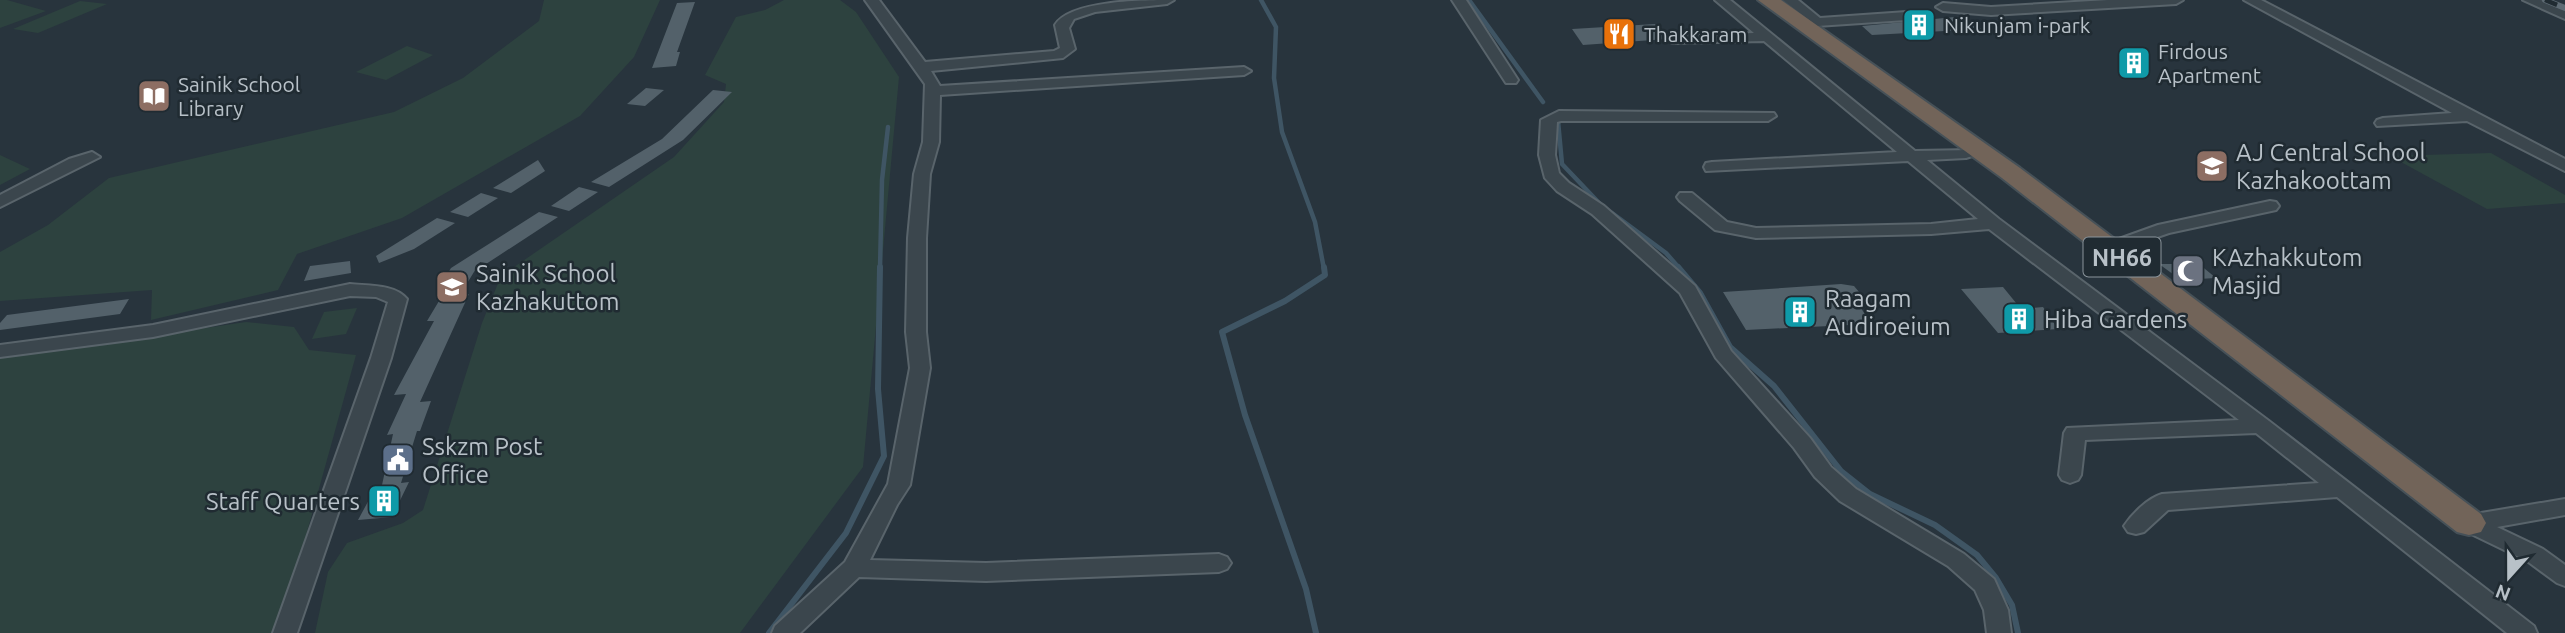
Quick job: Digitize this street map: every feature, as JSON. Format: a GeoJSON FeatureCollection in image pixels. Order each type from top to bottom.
{"type":"FeatureCollection","features":[{"type":"Feature","properties":{"kind":"highway","name":"NH66"},"geometry":{"type":"LineString","coordinates":[[1768,0],[2011,173],[2469,523]]}},
{"type":"Feature","properties":{"kind":"street"},"geometry":{"type":"LineString","coordinates":[[784,633],[854,568],[887,502],[899,485],[920,368],[916,332],[917,239],[922,174],[931,142],[933,83],[899,41],[872,0]]}},
{"type":"Feature","properties":{"kind":"street"},"geometry":{"type":"LineString","coordinates":[[922,67],[1058,55],[1068,49],[1061,30],[1063,20],[1070,15],[1102,7],[1167,0]]}},
{"type":"Feature","properties":{"kind":"street"},"geometry":{"type":"LineString","coordinates":[[1459,0],[1511,80]]}},
{"type":"Feature","properties":{"kind":"street"},"geometry":{"type":"LineString","coordinates":[[1722,0],[1993,223],[2261,426],[2525,633]]}},
{"type":"Feature","properties":{"kind":"street"},"geometry":{"type":"LineString","coordinates":[[1790,0],[1816,22],[1920,15]]}},
{"type":"Feature","properties":{"kind":"street"},"geometry":{"type":"LineString","coordinates":[[1943,7],[1992,11],[2176,0]]}},
{"type":"Feature","properties":{"kind":"street"},"geometry":{"type":"LineString","coordinates":[[2251,0],[2565,166]]}},
{"type":"Feature","properties":{"kind":"street"},"geometry":{"type":"LineString","coordinates":[[2530,0],[2565,15]]}},
{"type":"Feature","properties":{"kind":"street"},"geometry":{"type":"LineString","coordinates":[[1677,40],[1766,37]]}},
{"type":"Feature","properties":{"kind":"street"},"geometry":{"type":"LineString","coordinates":[[932,91],[1244,71]]}},
{"type":"Feature","properties":{"kind":"street"},"geometry":{"type":"LineString","coordinates":[[1768,116],[1559,116],[1549,120],[1547,155],[1551,174],[1563,187],[1598,210],[1688,290],[1723,354],[1802,443],[1823,472],[1848,495],[1956,560],[1985,585],[1996,610],[1999,633]]}},
{"type":"Feature","properties":{"kind":"street"},"geometry":{"type":"LineString","coordinates":[[2383,123],[2468,116]]}},
{"type":"Feature","properties":{"kind":"street"},"geometry":{"type":"LineString","coordinates":[[1712,167],[1966,153]]}},
{"type":"Feature","properties":{"kind":"street"},"geometry":{"type":"LineString","coordinates":[[0,202],[75,162],[92,156]]}},
{"type":"Feature","properties":{"kind":"street"},"geometry":{"type":"LineString","coordinates":[[1686,197],[1721,226],[1756,233],[1931,229],[1993,223]]}},
{"type":"Feature","properties":{"kind":"street"},"geometry":{"type":"LineString","coordinates":[[2110,248],[2164,229],[2270,206]]}},
{"type":"Feature","properties":{"kind":"street"},"geometry":{"type":"LineString","coordinates":[[0,351],[153,331],[351,290],[379,292],[398,299],[381,358],[285,633]]}},
{"type":"Feature","properties":{"kind":"street"},"geometry":{"type":"LineString","coordinates":[[2070,475],[2075,433],[2261,426]]}},
{"type":"Feature","properties":{"kind":"street"},"geometry":{"type":"LineString","coordinates":[[2136,526],[2162,502],[2341,489]]}},
{"type":"Feature","properties":{"kind":"street"},"geometry":{"type":"LineString","coordinates":[[2469,523],[2565,507]]}},
{"type":"Feature","properties":{"kind":"street"},"geometry":{"type":"LineString","coordinates":[[2469,523],[2535,555],[2565,576]]}},
{"type":"Feature","properties":{"kind":"street"},"geometry":{"type":"LineString","coordinates":[[854,568],[986,572],[1219,563]]}},
{"type":"Feature","properties":{"kind":"green space"},"geometry":{"type":"Polygon","coordinates":[[[0,0],[7,0],[46,11],[0,28],[0,0]]]}},
{"type":"Feature","properties":{"kind":"green space"},"geometry":{"type":"Polygon","coordinates":[[[544,0],[660,0],[634,57],[580,116],[402,218],[297,254],[278,290],[151,320],[152,290],[0,301],[0,252],[48,225],[109,178],[394,112],[463,78],[539,21],[544,0]]]}},
{"type":"Feature","properties":{"kind":"green space"},"geometry":{"type":"Polygon","coordinates":[[[784,0],[840,0],[856,12],[899,77],[863,467],[740,633],[315,633],[328,572],[347,543],[403,523],[423,510],[482,323],[501,276],[674,157],[724,102],[726,84],[705,75],[736,17],[765,10],[784,0]]]}},
{"type":"Feature","properties":{"kind":"green space"},"geometry":{"type":"Polygon","coordinates":[[[80,1],[107,4],[38,33],[13,29],[80,1]]]}},
{"type":"Feature","properties":{"kind":"green space"},"geometry":{"type":"Polygon","coordinates":[[[407,46],[433,55],[386,80],[356,72],[407,46]]]}},
{"type":"Feature","properties":{"kind":"green space"},"geometry":{"type":"Polygon","coordinates":[[[2491,153],[2565,195],[2565,203],[2487,209],[2390,156],[2491,153]]]}},
{"type":"Feature","properties":{"kind":"green space"},"geometry":{"type":"Polygon","coordinates":[[[0,155],[30,169],[0,185],[0,155]]]}},
{"type":"Feature","properties":{"kind":"green space"},"geometry":{"type":"Polygon","coordinates":[[[357,308],[346,334],[312,339],[324,312],[357,308]]]}},
{"type":"Feature","properties":{"kind":"green space"},"geometry":{"type":"Polygon","coordinates":[[[246,322],[294,327],[309,350],[356,355],[279,633],[0,633],[0,358],[246,322]]]}},
{"type":"Feature","properties":{"kind":"building"},"geometry":{"type":"Polygon","coordinates":[[[695,2],[677,52],[680,52],[676,66],[652,68],[677,3],[695,2]]]}},
{"type":"Feature","properties":{"kind":"building","name":"Nikunjam i-park"},"geometry":{"type":"Polygon","coordinates":[[[1965,16],[1981,29],[1872,35],[1862,26],[1965,16]]]}},
{"type":"Feature","properties":{"kind":"building","name":"Thakkaram"},"geometry":{"type":"Polygon","coordinates":[[[1655,24],[1667,39],[1583,45],[1572,29],[1655,24]]]}},
{"type":"Feature","properties":{"kind":"building"},"geometry":{"type":"Polygon","coordinates":[[[646,88],[664,90],[645,106],[627,104],[646,88]]]}},
{"type":"Feature","properties":{"kind":"building"},"geometry":{"type":"Polygon","coordinates":[[[713,90],[732,92],[683,140],[609,187],[591,182],[662,139],[713,90]]]}},
{"type":"Feature","properties":{"kind":"building"},"geometry":{"type":"Polygon","coordinates":[[[538,160],[545,171],[511,193],[493,188],[538,160]]]}},
{"type":"Feature","properties":{"kind":"building"},"geometry":{"type":"Polygon","coordinates":[[[579,187],[598,192],[569,211],[551,206],[579,187]]]}},
{"type":"Feature","properties":{"kind":"building"},"geometry":{"type":"Polygon","coordinates":[[[481,193],[498,198],[468,217],[450,212],[481,193]]]}},
{"type":"Feature","properties":{"kind":"building"},"geometry":{"type":"Polygon","coordinates":[[[539,212],[558,217],[486,264],[480,262],[460,295],[469,294],[420,402],[431,401],[420,431],[417,431],[401,483],[409,482],[392,517],[358,520],[377,485],[382,485],[393,434],[387,435],[406,394],[394,395],[434,321],[427,321],[445,291],[436,292],[451,268],[539,212]]]}},
{"type":"Feature","properties":{"kind":"building"},"geometry":{"type":"Polygon","coordinates":[[[437,218],[455,223],[414,249],[379,263],[376,256],[437,218]]]}},
{"type":"Feature","properties":{"kind":"building"},"geometry":{"type":"Polygon","coordinates":[[[350,261],[351,273],[304,281],[310,266],[350,261]]]}},
{"type":"Feature","properties":{"kind":"building","name":"KAzhakkutom Masjid"},"geometry":{"type":"Polygon","coordinates":[[[2159,264],[2199,264],[2216,278],[2181,280],[2159,264]]]}},
{"type":"Feature","properties":{"kind":"building","name":"Raagam Audiroeium"},"geometry":{"type":"Polygon","coordinates":[[[1841,284],[1854,286],[1865,299],[1856,300],[1871,324],[1746,330],[1723,292],[1841,284]]]}},
{"type":"Feature","properties":{"kind":"building","name":"Hiba Gardens"},"geometry":{"type":"Polygon","coordinates":[[[2003,287],[2021,309],[2043,307],[2058,329],[1998,333],[1961,289],[2003,287]]]}},
{"type":"Feature","properties":{"kind":"building"},"geometry":{"type":"Polygon","coordinates":[[[129,299],[120,314],[0,330],[0,323],[7,315],[129,299]]]}},
{"type":"Feature","properties":{"kind":"waterway"},"geometry":{"type":"LineString","coordinates":[[1261,0],[1276,27],[1274,78],[1282,132],[1315,222],[1324,269]]}},
{"type":"Feature","properties":{"kind":"waterway"},"geometry":{"type":"LineString","coordinates":[[1469,0],[1543,102]]}},
{"type":"Feature","properties":{"kind":"waterway"},"geometry":{"type":"LineString","coordinates":[[1558,121],[1562,164],[1601,205]]}},
{"type":"Feature","properties":{"kind":"waterway"},"geometry":{"type":"LineString","coordinates":[[880,269],[882,180],[888,127]]}},
{"type":"Feature","properties":{"kind":"waterway"},"geometry":{"type":"LineString","coordinates":[[1612,213],[1666,253],[1680,269]]}},
{"type":"Feature","properties":{"kind":"waterway"},"geometry":{"type":"LineString","coordinates":[[769,633],[846,533],[884,456],[878,389],[880,267]]}},
{"type":"Feature","properties":{"kind":"waterway"},"geometry":{"type":"LineString","coordinates":[[1316,633],[1306,589],[1245,415],[1222,332],[1285,301],[1325,275],[1324,267]]}},
{"type":"Feature","properties":{"kind":"waterway"},"geometry":{"type":"LineString","coordinates":[[1678,267],[1700,293],[1730,347],[1774,386],[1841,471],[1870,494],[1935,525],[1977,555],[1996,578],[2012,605],[2018,633]]}},
{"type":"Feature","properties":{"kind":"railway"},"geometry":{"type":"LineString","coordinates":[[2545,0],[2565,8]]}},
{"type":"Feature","properties":{"kind":"place","name":"Nikunjam i-park"},"geometry":{"type":"Point","coordinates":[1919,25]}},
{"type":"Feature","properties":{"kind":"place","name":"Thakkaram"},"geometry":{"type":"Point","coordinates":[1619,34]}},
{"type":"Feature","properties":{"kind":"place","name":"Firdous Apartment"},"geometry":{"type":"Point","coordinates":[2134,63]}},
{"type":"Feature","properties":{"kind":"place","name":"Sainik School Library"},"geometry":{"type":"Point","coordinates":[154,96]}},
{"type":"Feature","properties":{"kind":"place","name":"AJ Central School Kazhakoottam"},"geometry":{"type":"Point","coordinates":[2212,166]}},
{"type":"Feature","properties":{"kind":"place","name":"KAzhakkutom Masjid"},"geometry":{"type":"Point","coordinates":[2188,271]}},
{"type":"Feature","properties":{"kind":"place","name":"Sainik School Kazhakuttom"},"geometry":{"type":"Point","coordinates":[452,287]}},
{"type":"Feature","properties":{"kind":"place","name":"Raagam Audiroeium"},"geometry":{"type":"Point","coordinates":[1800,312]}},
{"type":"Feature","properties":{"kind":"place","name":"Hiba Gardens"},"geometry":{"type":"Point","coordinates":[2019,319]}},
{"type":"Feature","properties":{"kind":"place","name":"Sskzm Post Office"},"geometry":{"type":"Point","coordinates":[398,460]}},
{"type":"Feature","properties":{"kind":"place","name":"Staff Quarters"},"geometry":{"type":"Point","coordinates":[384,501]}}]}
